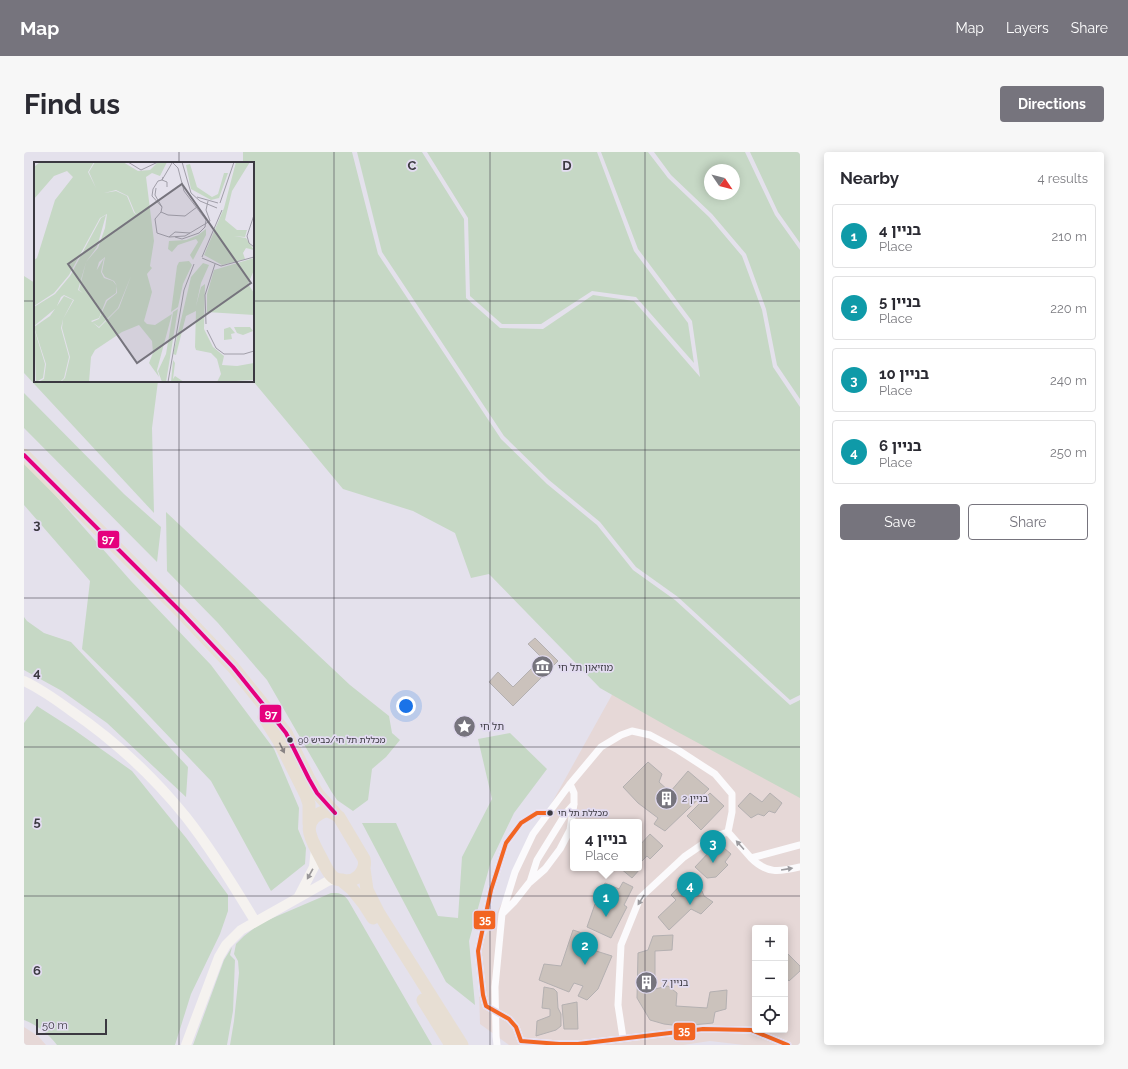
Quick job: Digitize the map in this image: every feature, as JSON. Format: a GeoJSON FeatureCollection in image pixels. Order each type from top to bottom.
{"type":"FeatureCollection","features":[{"type":"Feature","properties":{"kind":"highway"},"geometry":{"type":"LineString","coordinates":[[24,455],[182,613],[233,667],[286,733],[317,793],[343,822],[362,854],[365,863],[364,869],[367,890],[378,912],[462,1045]]}},
{"type":"Feature","properties":{"kind":"highway"},"geometry":{"type":"LineString","coordinates":[[233,667],[279,741],[302,788],[309,804],[310,834],[330,874],[352,888],[364,904],[451,1045]]}},
{"type":"Feature","properties":{"kind":"highway"},"geometry":{"type":"LineString","coordinates":[[309,824],[311,820],[319,813],[329,811],[335,813]]}},
{"type":"Feature","properties":{"kind":"highway"},"geometry":{"type":"LineString","coordinates":[[338,880],[346,882],[354,879],[361,874],[364,869]]}},
{"type":"Feature","properties":{"kind":"street"},"geometry":{"type":"LineString","coordinates":[[24,681],[41,689],[93,726],[131,757],[162,789],[186,817],[207,846],[255,921]]}},
{"type":"Feature","properties":{"kind":"street"},"geometry":{"type":"LineString","coordinates":[[497,1045],[495,987],[502,914],[516,872],[533,834],[570,784],[601,747],[632,731],[650,735],[678,750],[715,774],[732,794],[732,812],[728,832]]}},
{"type":"Feature","properties":{"kind":"street"},"geometry":{"type":"LineString","coordinates":[[570,784],[574,793],[572,819]]}},
{"type":"Feature","properties":{"kind":"street"},"geometry":{"type":"LineString","coordinates":[[529,884],[537,860],[566,813],[574,804]]}},
{"type":"Feature","properties":{"kind":"street"},"geometry":{"type":"LineString","coordinates":[[550,813],[537,813],[521,823],[506,843],[491,890],[478,951],[483,995],[486,1006],[509,1019],[516,1027],[521,1041],[578,1044],[703,1029],[751,1030],[788,1045]]}},
{"type":"Feature","properties":{"kind":"street"},"geometry":{"type":"LineString","coordinates":[[502,914],[529,884],[545,869],[560,848],[570,830]]}},
{"type":"Feature","properties":{"kind":"street"},"geometry":{"type":"LineString","coordinates":[[728,832],[755,862],[766,869],[783,871],[800,867]]}},
{"type":"Feature","properties":{"kind":"street"},"geometry":{"type":"LineString","coordinates":[[623,1038],[618,1005],[621,945],[640,898],[684,857],[713,837],[728,832]]}},
{"type":"Feature","properties":{"kind":"street"},"geometry":{"type":"LineString","coordinates":[[751,858],[800,846]]}},
{"type":"Feature","properties":{"kind":"street"},"geometry":{"type":"LineString","coordinates":[[298,898],[314,866],[316,848]]}},
{"type":"Feature","properties":{"kind":"street"},"geometry":{"type":"LineString","coordinates":[[186,1045],[219,956],[233,937],[255,921],[328,882],[338,880]]}},
{"type":"Feature","properties":{"kind":"shaded area"},"geometry":{"type":"Polygon","coordinates":[[[618,684],[800,789],[800,1045],[744,1045],[710,1041],[683,1045],[509,1045],[480,1024],[478,951],[549,808],[618,684]]]}},
{"type":"Feature","properties":{"kind":"shaded area"},"geometry":{"type":"Polygon","coordinates":[[[24,1027],[38,1036],[46,1045],[24,1045],[24,1027]]]}},
{"type":"Feature","properties":{"kind":"green space"},"geometry":{"type":"Polygon","coordinates":[[[243,152],[352,152],[378,254],[501,439],[547,484],[597,525],[633,570],[675,600],[790,705],[800,700],[800,798],[600,688],[489,574],[471,578],[455,533],[413,511],[343,489],[254,382],[254,162],[243,162],[243,152]]]}},
{"type":"Feature","properties":{"kind":"green space"},"geometry":{"type":"Polygon","coordinates":[[[357,152],[422,152],[464,219],[466,298],[500,328],[543,329],[593,295],[634,301],[700,377],[692,321],[638,249],[601,152],[648,152],[668,178],[709,217],[742,256],[762,310],[773,367],[800,407],[800,695],[790,700],[678,597],[636,567],[600,522],[549,480],[504,436],[382,252],[357,152]]]}},
{"type":"Feature","properties":{"kind":"green space"},"geometry":{"type":"Polygon","coordinates":[[[427,152],[597,152],[634,251],[688,323],[694,363],[636,297],[592,291],[541,324],[502,324],[470,296],[468,218],[427,152]]]}},
{"type":"Feature","properties":{"kind":"green space"},"geometry":{"type":"Polygon","coordinates":[[[654,152],[745,152],[775,215],[800,250],[800,399],[777,365],[766,309],[746,254],[712,214],[671,175],[654,152]]]}},
{"type":"Feature","properties":{"kind":"green space"},"geometry":{"type":"Polygon","coordinates":[[[750,152],[800,152],[800,243],[778,212],[750,152]]]}},
{"type":"Feature","properties":{"kind":"green space"},"geometry":{"type":"Polygon","coordinates":[[[24,276],[34,282],[34,382],[158,382],[152,428],[154,513],[24,373],[24,276]]]}},
{"type":"Feature","properties":{"kind":"green space"},"geometry":{"type":"Polygon","coordinates":[[[24,393],[124,494],[161,527],[157,562],[24,428],[24,393]]]}},
{"type":"Feature","properties":{"kind":"green space"},"geometry":{"type":"Polygon","coordinates":[[[24,462],[131,581],[211,665],[274,749],[299,808],[298,829],[306,848],[305,864],[271,891],[211,781],[134,700],[82,649],[90,581],[24,505],[24,462]]]}},
{"type":"Feature","properties":{"kind":"green space"},"geometry":{"type":"Polygon","coordinates":[[[166,512],[350,685],[389,716],[392,733],[400,740],[386,757],[372,769],[368,800],[353,811],[337,800],[331,791],[267,680],[218,623],[167,571],[166,512]]]}},
{"type":"Feature","properties":{"kind":"green space"},"geometry":{"type":"Polygon","coordinates":[[[24,617],[27,621],[44,633],[71,642],[188,767],[186,797],[107,723],[62,691],[24,670],[24,617]]]}},
{"type":"Feature","properties":{"kind":"green space"},"geometry":{"type":"Polygon","coordinates":[[[37,706],[73,729],[132,771],[187,839],[228,895],[228,911],[220,934],[191,994],[175,1045],[57,1045],[42,1030],[34,1024],[24,1020],[24,723],[37,706]]]}},
{"type":"Feature","properties":{"kind":"green space"},"geometry":{"type":"Polygon","coordinates":[[[510,733],[547,769],[514,813],[491,861],[469,941],[475,1005],[446,982],[362,823],[396,823],[438,916],[458,918],[462,857],[492,799],[478,739],[510,733]]]}},
{"type":"Feature","properties":{"kind":"green space"},"geometry":{"type":"Polygon","coordinates":[[[331,893],[341,894],[348,900],[432,1045],[230,1045],[239,973],[238,961],[234,954],[236,944],[261,923],[331,893]]]}},
{"type":"Feature","properties":{"kind":"green space"},"geometry":{"type":"Polygon","coordinates":[[[232,947],[230,955],[235,960],[233,1011],[227,1045],[193,1045],[224,960],[232,947]]]}},
{"type":"Feature","properties":{"kind":"building","name":"מוזיאון תל חי"},"geometry":{"type":"Polygon","coordinates":[[[535,638],[558,661],[513,706],[489,682],[498,672],[513,687],[542,658],[528,644],[535,638]]]}},
{"type":"Feature","properties":{"kind":"building","name":"בניין 2"},"geometry":{"type":"Polygon","coordinates":[[[648,762],[662,774],[659,782],[670,792],[688,771],[709,789],[665,831],[654,824],[658,818],[638,803],[623,787],[648,762]]]}},
{"type":"Feature","properties":{"kind":"building"},"geometry":{"type":"Polygon","coordinates":[[[710,793],[724,806],[701,830],[687,816],[710,793]]]}},
{"type":"Feature","properties":{"kind":"building"},"geometry":{"type":"Polygon","coordinates":[[[750,793],[762,802],[770,793],[782,803],[775,813],[769,811],[764,816],[758,814],[751,818],[738,806],[750,793]]]}},
{"type":"Feature","properties":{"kind":"building"},"geometry":{"type":"Polygon","coordinates":[[[650,834],[663,846],[650,859],[647,856],[642,861],[642,843],[650,834]]]}},
{"type":"Feature","properties":{"kind":"building"},"geometry":{"type":"Polygon","coordinates":[[[724,848],[731,854],[725,862],[728,865],[716,877],[707,878],[695,867],[712,849],[719,853],[724,848]]]}},
{"type":"Feature","properties":{"kind":"building"},"geometry":{"type":"Polygon","coordinates":[[[624,871],[638,871],[632,878],[624,871]]]}},
{"type":"Feature","properties":{"kind":"building"},"geometry":{"type":"Polygon","coordinates":[[[688,877],[702,891],[704,896],[713,902],[701,914],[691,909],[669,930],[658,917],[676,900],[671,895],[688,877]]]}},
{"type":"Feature","properties":{"kind":"building"},"geometry":{"type":"Polygon","coordinates":[[[623,882],[633,887],[624,905],[627,907],[611,938],[587,927],[595,904],[606,906],[611,899],[598,895],[605,883],[619,889],[623,882]]]}},
{"type":"Feature","properties":{"kind":"building"},"geometry":{"type":"Polygon","coordinates":[[[573,930],[594,937],[593,950],[612,956],[598,989],[587,1000],[578,996],[583,986],[574,983],[569,992],[539,980],[544,964],[561,966],[573,930]]]}},
{"type":"Feature","properties":{"kind":"building","name":"בניין 7"},"geometry":{"type":"Polygon","coordinates":[[[673,935],[672,950],[655,951],[655,989],[668,986],[677,993],[676,1006],[707,1008],[710,992],[727,990],[726,1009],[715,1012],[713,1023],[681,1026],[664,1024],[650,1020],[637,998],[638,953],[648,950],[653,936],[673,935]]]}},
{"type":"Feature","properties":{"kind":"building"},"geometry":{"type":"Polygon","coordinates":[[[788,954],[800,966],[800,971],[789,981],[788,954]]]}},
{"type":"Feature","properties":{"kind":"building"},"geometry":{"type":"Polygon","coordinates":[[[544,987],[554,989],[557,992],[558,1008],[561,1014],[561,1026],[556,1030],[536,1036],[537,1021],[550,1016],[550,1009],[542,1008],[544,987]]]}},
{"type":"Feature","properties":{"kind":"building"},"geometry":{"type":"Polygon","coordinates":[[[577,1002],[578,1029],[564,1029],[562,1005],[577,1002]]]}},
{"type":"Feature","properties":{"kind":"transit line","name":"97"},"geometry":{"type":"LineString","coordinates":[[24,455],[182,613],[233,667],[286,733],[317,793],[335,813]]}},
{"type":"Feature","properties":{"kind":"transit line","name":"35"},"geometry":{"type":"LineString","coordinates":[[550,813],[537,813],[521,823],[506,843],[491,890],[478,951],[483,995],[486,1006],[509,1019],[516,1027],[521,1041],[578,1044],[703,1029],[751,1030],[788,1045]]}},
{"type":"Feature","properties":{"kind":"place","name":"מוזיאון תל חי"},"geometry":{"type":"Point","coordinates":[543,667]}},
{"type":"Feature","properties":{"kind":"place","name":"תל חי"},"geometry":{"type":"Point","coordinates":[465,726]}},
{"type":"Feature","properties":{"kind":"place","name":"מכללת תל חי/כביש 90"},"geometry":{"type":"Point","coordinates":[290,740]}},
{"type":"Feature","properties":{"kind":"place","name":"בניין 2"},"geometry":{"type":"Point","coordinates":[666,798]}},
{"type":"Feature","properties":{"kind":"place","name":"מכללת תל חי"},"geometry":{"type":"Point","coordinates":[550,813]}},
{"type":"Feature","properties":{"kind":"place","name":"בניין 10"},"geometry":{"type":"Point","coordinates":[713,863]}},
{"type":"Feature","properties":{"kind":"place","name":"בניין 6"},"geometry":{"type":"Point","coordinates":[690,905]}},
{"type":"Feature","properties":{"kind":"place","name":"בניין 4"},"geometry":{"type":"Point","coordinates":[606,917]}},
{"type":"Feature","properties":{"kind":"place","name":"בניין 5"},"geometry":{"type":"Point","coordinates":[585,965]}},
{"type":"Feature","properties":{"kind":"place","name":"בניין 7"},"geometry":{"type":"Point","coordinates":[646,982]}}]}
